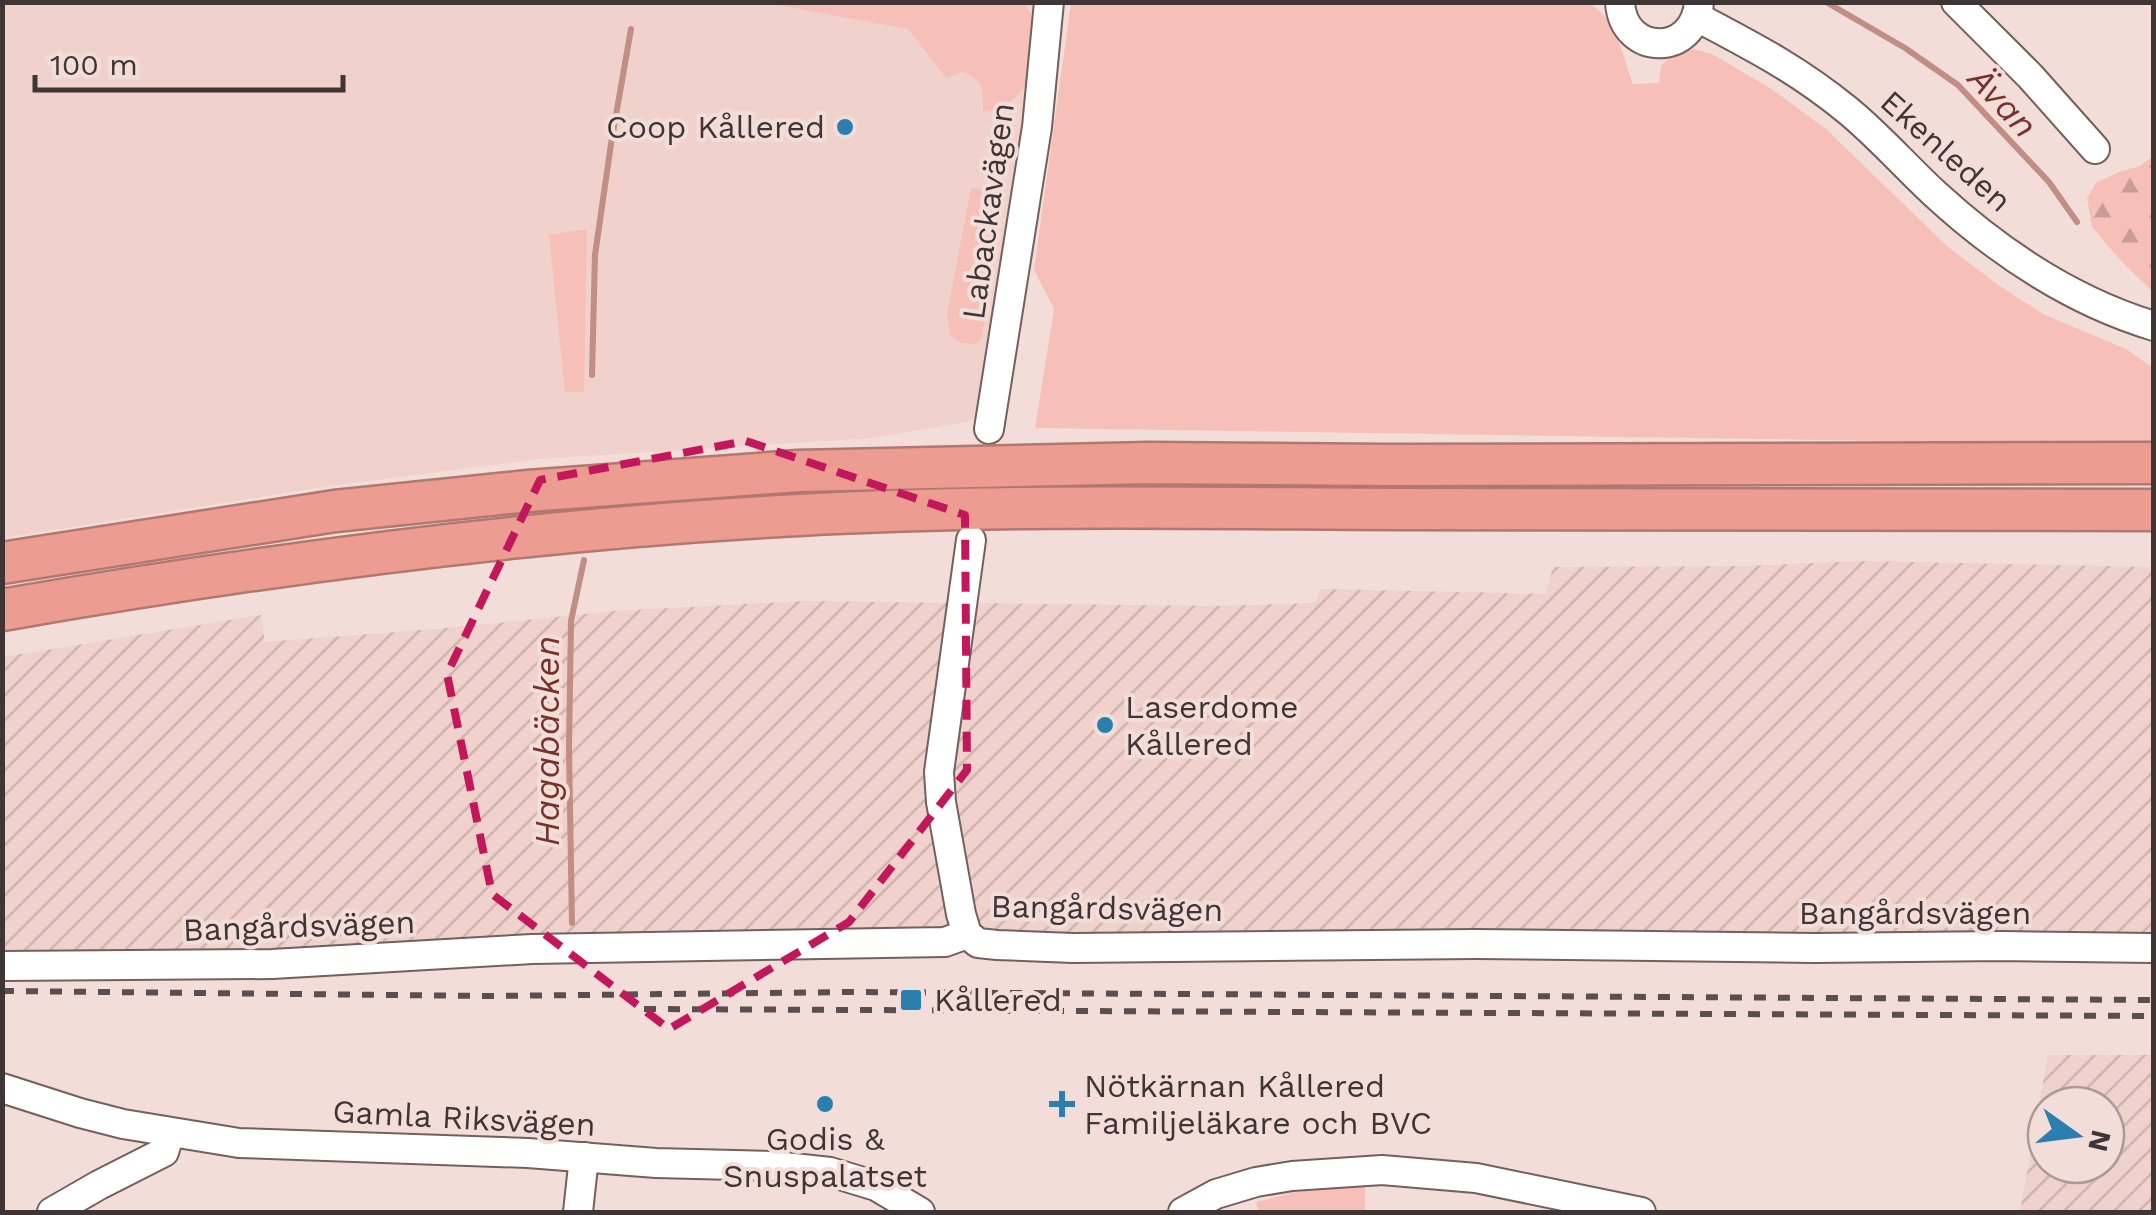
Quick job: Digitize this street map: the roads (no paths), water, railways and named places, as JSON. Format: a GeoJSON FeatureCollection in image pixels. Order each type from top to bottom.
{"type":"FeatureCollection","features":[{"type":"Feature","properties":{"kind":"highway"},"geometry":{"type":"LineString","coordinates":[[2,563],[335,510],[798,471],[1149,463],[2154,464]]}},
{"type":"Feature","properties":{"kind":"highway"},"geometry":{"type":"LineString","coordinates":[[2,610],[358,554],[530,535],[814,514],[1145,506],[2154,510]]}},
{"type":"Feature","properties":{"kind":"street","name":"Labackavägen"},"geometry":{"type":"LineString","coordinates":[[989,429],[1037,127],[1048,2]]}},
{"type":"Feature","properties":{"kind":"street"},"geometry":{"type":"LineString","coordinates":[[1620,2],[1630,30],[1648,42],[1672,42],[1691,28],[1698,10]]}},
{"type":"Feature","properties":{"kind":"street"},"geometry":{"type":"LineString","coordinates":[[1956,2],[2096,149]]}},
{"type":"Feature","properties":{"kind":"street","name":"Ekenleden"},"geometry":{"type":"LineString","coordinates":[[1698,10],[1812,82],[1884,142],[1974,227],[2044,278],[2092,304],[2154,326]]}},
{"type":"Feature","properties":{"kind":"street"},"geometry":{"type":"LineString","coordinates":[[967,934],[941,802],[939,772],[971,540]]}},
{"type":"Feature","properties":{"kind":"street","name":"Bangårdsvägen"},"geometry":{"type":"LineString","coordinates":[[2,966],[272,964],[532,949],[945,942],[967,934],[978,943],[997,946],[1073,948],[1492,944],[2154,948]]}},
{"type":"Feature","properties":{"kind":"street","name":"Gamla Riksvägen"},"geometry":{"type":"LineString","coordinates":[[2,1088],[80,1113],[170,1133],[258,1144],[495,1151],[830,1172],[876,1186],[920,1212]]}},
{"type":"Feature","properties":{"kind":"street"},"geometry":{"type":"LineString","coordinates":[[52,1212],[164,1152],[170,1133]]}},
{"type":"Feature","properties":{"kind":"street"},"geometry":{"type":"LineString","coordinates":[[578,1212],[584,1158]]}},
{"type":"Feature","properties":{"kind":"street"},"geometry":{"type":"LineString","coordinates":[[1183,1212],[1216,1194],[1256,1182],[1382,1170],[1476,1178],[1641,1212]]}},
{"type":"Feature","properties":{"kind":"waterway","name":"Ävan"},"geometry":{"type":"LineString","coordinates":[[1826,2],[1905,48],[1958,85],[2049,182],[2077,222]]}},
{"type":"Feature","properties":{"kind":"waterway","name":"Hagabäcken"},"geometry":{"type":"LineString","coordinates":[[592,375],[595,255],[631,29]]}},
{"type":"Feature","properties":{"kind":"waterway","name":"Hagabäcken"},"geometry":{"type":"LineString","coordinates":[[572,923],[571,621],[584,560]]}},
{"type":"Feature","properties":{"kind":"railway"},"geometry":{"type":"LineString","coordinates":[[2,991],[2154,1000]]}},
{"type":"Feature","properties":{"kind":"railway"},"geometry":{"type":"LineString","coordinates":[[644,1009],[2154,1016]]}},
{"type":"Feature","properties":{"kind":"place","name":"Coop Kållered"},"geometry":{"type":"Point","coordinates":[845,127]}},
{"type":"Feature","properties":{"kind":"place","name":"Laserdome Kållered"},"geometry":{"type":"Point","coordinates":[1105,725]}},
{"type":"Feature","properties":{"kind":"place","name":"Kållered"},"geometry":{"type":"Point","coordinates":[911,1000]}},
{"type":"Feature","properties":{"kind":"place","name":"Godis & Snuspalatset"},"geometry":{"type":"Point","coordinates":[825,1104]}},
{"type":"Feature","properties":{"kind":"place","name":"Nötkärnan Kållered Familjeläkare och BVC"},"geometry":{"type":"Point","coordinates":[1062,1104]}}]}
